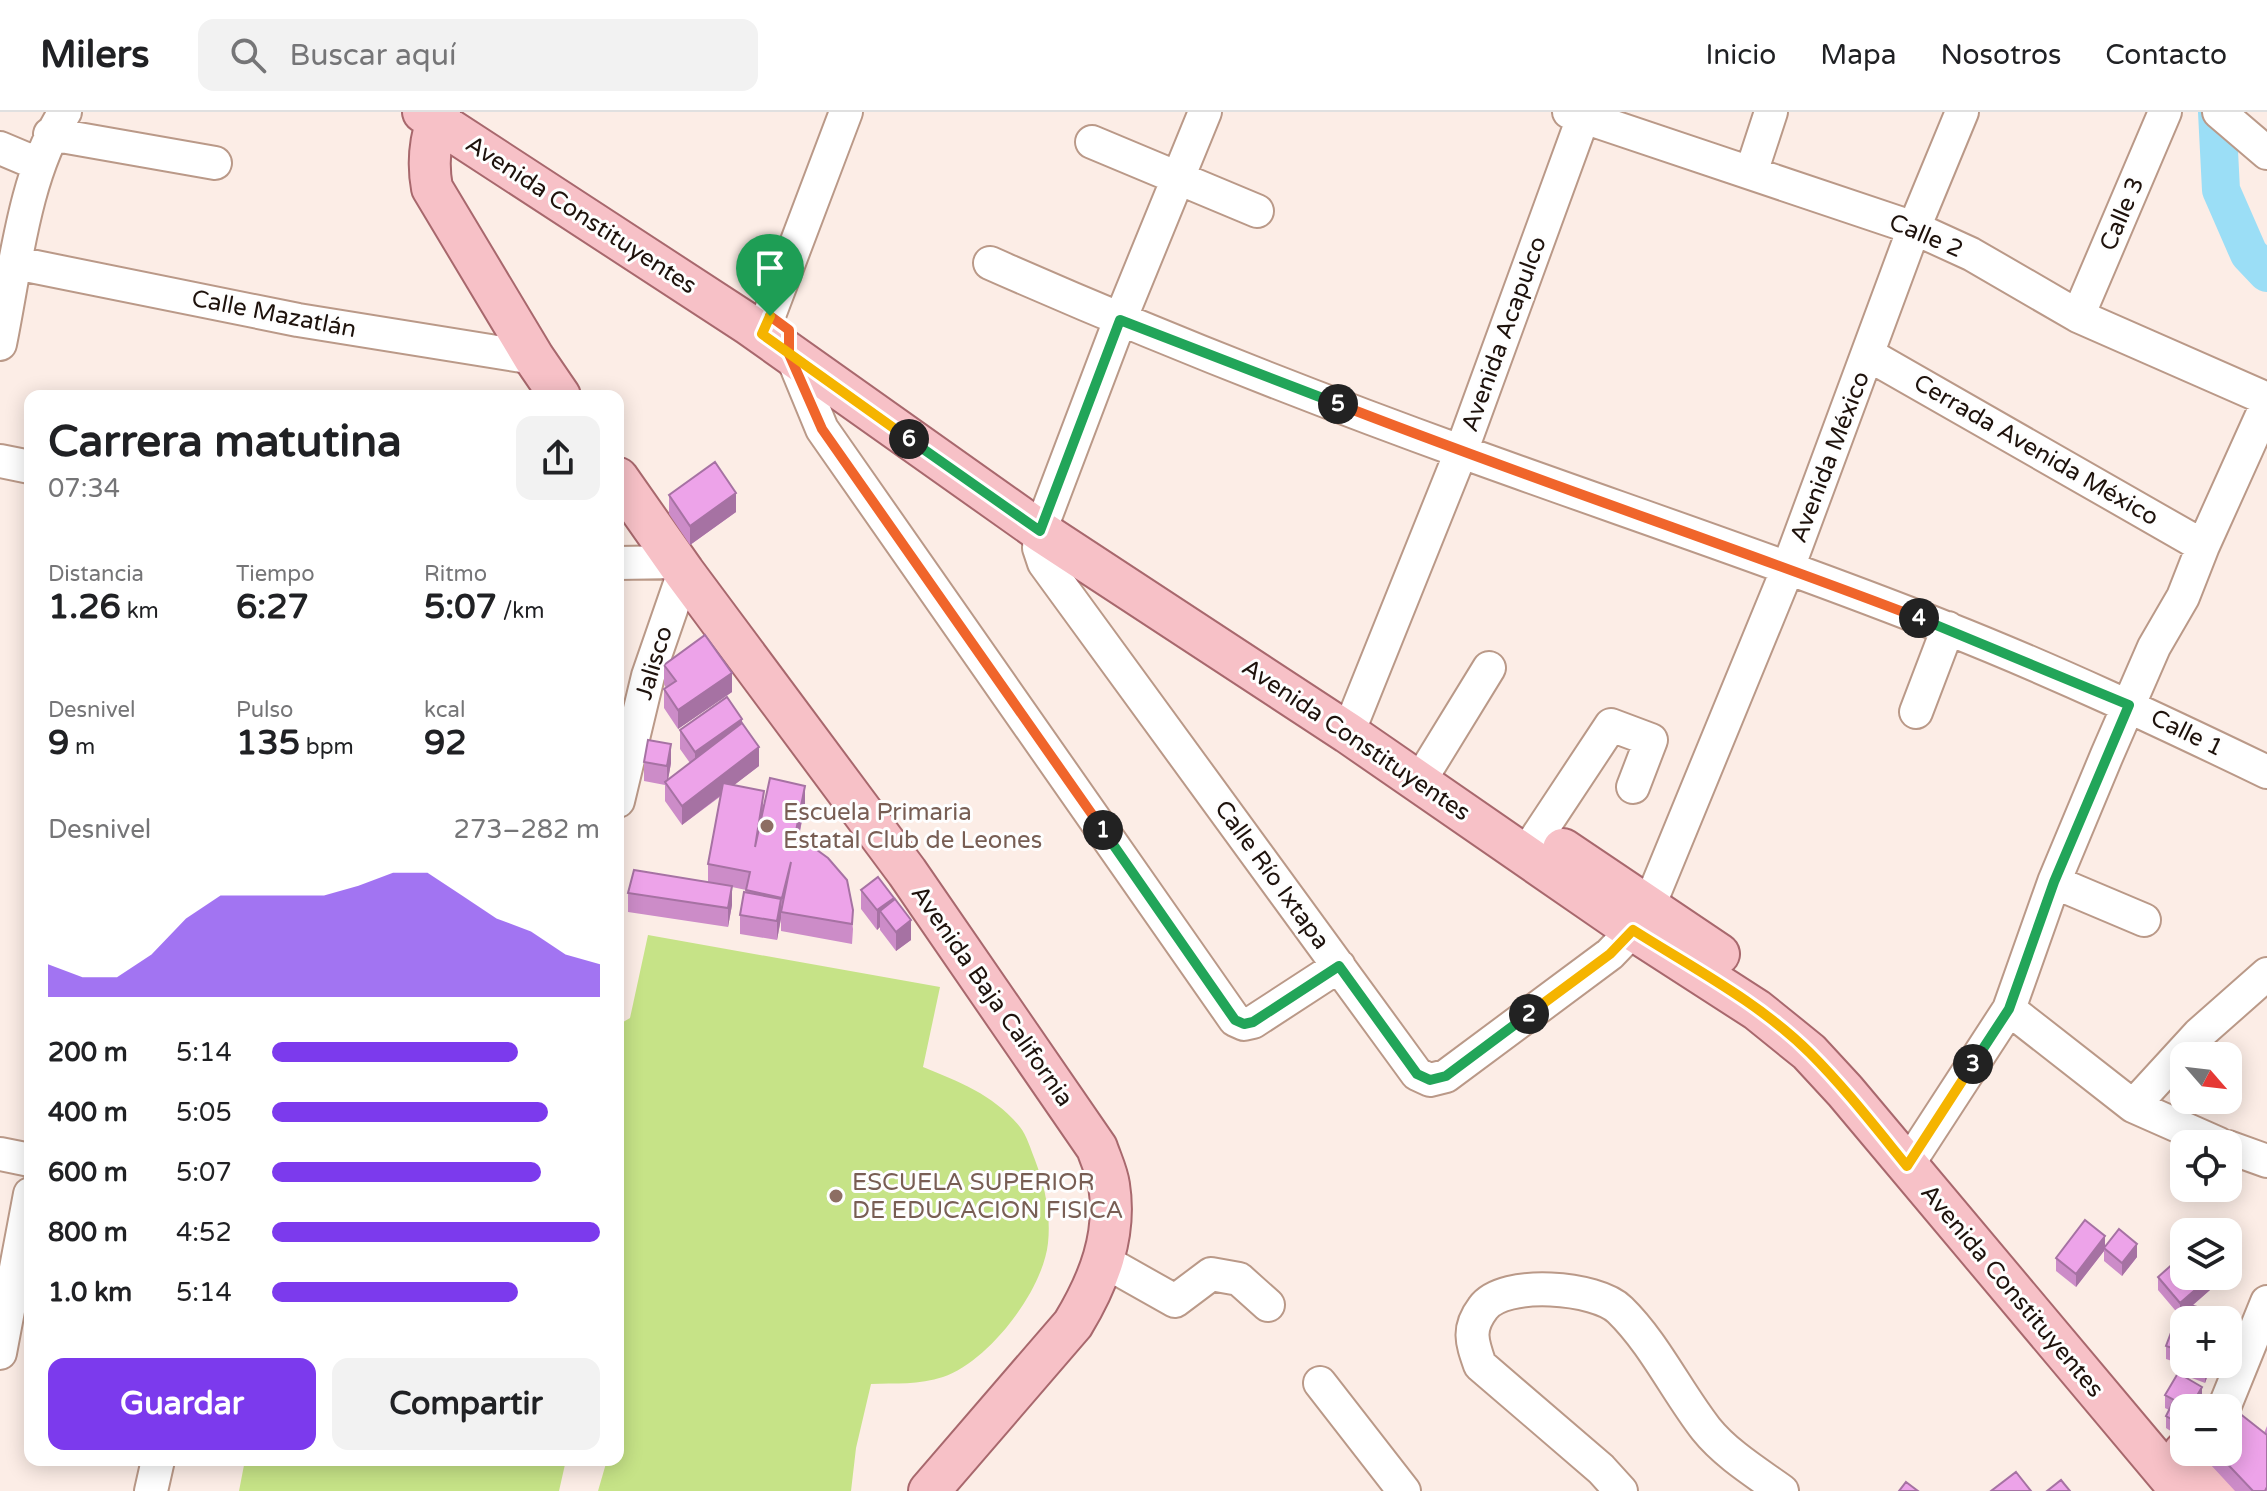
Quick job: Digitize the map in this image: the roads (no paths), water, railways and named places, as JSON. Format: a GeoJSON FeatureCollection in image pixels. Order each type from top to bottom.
{"type":"FeatureCollection","features":[{"type":"Feature","properties":{"kind":"main road","name":"Avenida Constituyentes"},"geometry":{"type":"LineString","coordinates":[[444,120],[769,327],[1044,521],[1352,721],[1641,918],[1809,1052],[1845,1091],[1915,1154],[2194,1471]]}},
{"type":"Feature","properties":{"kind":"main road"},"geometry":{"type":"LineString","coordinates":[[444,120],[428,168],[432,188],[556,390]]}},
{"type":"Feature","properties":{"kind":"main road","name":"Avenida Baja California"},"geometry":{"type":"LineString","coordinates":[[624,487],[680,567],[907,872],[1097,1148],[1109,1182],[1111,1219],[1104,1261],[1092,1293],[1073,1324],[929,1491]]}},
{"type":"Feature","properties":{"kind":"street"},"geometry":{"type":"LineString","coordinates":[[828,112],[769,327],[822,429],[1235,1020],[1244,1024],[1253,1022],[1339,966]]}},
{"type":"Feature","properties":{"kind":"street"},"geometry":{"type":"LineString","coordinates":[[769,327],[846,112]]}},
{"type":"Feature","properties":{"kind":"street"},"geometry":{"type":"LineString","coordinates":[[1044,521],[1120,320],[1205,112]]}},
{"type":"Feature","properties":{"kind":"street"},"geometry":{"type":"LineString","coordinates":[[1751,173],[1771,112]]}},
{"type":"Feature","properties":{"kind":"street","name":"Avenida México"},"geometry":{"type":"LineString","coordinates":[[1641,918],[1788,568],[1914,228],[1962,112]]}},
{"type":"Feature","properties":{"kind":"street","name":"Calle 3"},"geometry":{"type":"LineString","coordinates":[[2078,316],[2165,112]]}},
{"type":"Feature","properties":{"kind":"street","name":"Calle 2"},"geometry":{"type":"LineString","coordinates":[[1579,114],[1914,228],[1971,254],[2078,316],[2267,402]]}},
{"type":"Feature","properties":{"kind":"street","name":"Avenida Acapulco"},"geometry":{"type":"LineString","coordinates":[[1352,721],[1461,452],[1579,114]]}},
{"type":"Feature","properties":{"kind":"street"},"geometry":{"type":"LineString","coordinates":[[2222,114],[2267,153]]}},
{"type":"Feature","properties":{"kind":"street"},"geometry":{"type":"LineString","coordinates":[[0,344],[38,164],[58,123],[215,163]]}},
{"type":"Feature","properties":{"kind":"street"},"geometry":{"type":"LineString","coordinates":[[1092,142],[1257,211]]}},
{"type":"Feature","properties":{"kind":"street"},"geometry":{"type":"LineString","coordinates":[[0,148],[38,164]]}},
{"type":"Feature","properties":{"kind":"street","name":"Calle Mazatlán"},"geometry":{"type":"LineString","coordinates":[[16,263],[298,320],[534,358]]}},
{"type":"Feature","properties":{"kind":"street","name":"Calle 1"},"geometry":{"type":"LineString","coordinates":[[990,263],[1120,320],[1461,452],[1948,628],[2129,705],[2267,772]]}},
{"type":"Feature","properties":{"kind":"street","name":"Cerrada Avenida México"},"geometry":{"type":"LineString","coordinates":[[1869,355],[2203,546]]}},
{"type":"Feature","properties":{"kind":"street"},"geometry":{"type":"LineString","coordinates":[[1915,1154],[2009,1009],[2054,882],[2129,705],[2154,647],[2183,597],[2267,402]]}},
{"type":"Feature","properties":{"kind":"street"},"geometry":{"type":"LineString","coordinates":[[0,461],[24,466]]}},
{"type":"Feature","properties":{"kind":"street","name":"Calle Río Ixtapa"},"geometry":{"type":"LineString","coordinates":[[1044,521],[1039,548],[1044,563],[1417,1074],[1430,1080],[1446,1076],[1610,954],[1641,918]]}},
{"type":"Feature","properties":{"kind":"street"},"geometry":{"type":"LineString","coordinates":[[624,563],[680,567]]}},
{"type":"Feature","properties":{"kind":"street","name":"Jalisco"},"geometry":{"type":"LineString","coordinates":[[624,776],[648,676],[680,567]]}},
{"type":"Feature","properties":{"kind":"street"},"geometry":{"type":"LineString","coordinates":[[1916,712],[1948,628]]}},
{"type":"Feature","properties":{"kind":"street"},"geometry":{"type":"LineString","coordinates":[[1425,771],[1489,668]]}},
{"type":"Feature","properties":{"kind":"street"},"geometry":{"type":"LineString","coordinates":[[1533,844],[1611,725],[1651,740],[1633,787]]}},
{"type":"Feature","properties":{"kind":"street"},"geometry":{"type":"LineString","coordinates":[[2054,882],[2144,920]]}},
{"type":"Feature","properties":{"kind":"street"},"geometry":{"type":"LineString","coordinates":[[2133,1106],[2199,1034],[2267,974]]}},
{"type":"Feature","properties":{"kind":"street"},"geometry":{"type":"LineString","coordinates":[[2009,1009],[2133,1106],[2187,1130]]}},
{"type":"Feature","properties":{"kind":"street"},"geometry":{"type":"LineString","coordinates":[[2242,1152],[2267,1161]]}},
{"type":"Feature","properties":{"kind":"street"},"geometry":{"type":"LineString","coordinates":[[0,1154],[24,1159]]}},
{"type":"Feature","properties":{"kind":"street"},"geometry":{"type":"LineString","coordinates":[[0,1353],[24,1226]]}},
{"type":"Feature","properties":{"kind":"street"},"geometry":{"type":"LineString","coordinates":[[1104,1261],[1175,1301],[1211,1274],[1239,1279],[1268,1305]]}},
{"type":"Feature","properties":{"kind":"street"},"geometry":{"type":"LineString","coordinates":[[1621,1491],[1601,1469],[1480,1365],[1473,1343],[1473,1322],[1486,1303],[1506,1293],[1546,1289],[1590,1295],[1618,1308],[1709,1432],[1742,1462],[1782,1491]]}},
{"type":"Feature","properties":{"kind":"street"},"geometry":{"type":"LineString","coordinates":[[2230,1394],[2267,1302]]}},
{"type":"Feature","properties":{"kind":"street"},"geometry":{"type":"LineString","coordinates":[[1320,1383],[1404,1491]]}},
{"type":"Feature","properties":{"kind":"street"},"geometry":{"type":"LineString","coordinates":[[151,1491],[157,1466]]}},
{"type":"Feature","properties":{"kind":"waterway"},"geometry":{"type":"LineString","coordinates":[[2217,112],[2221,190],[2249,254],[2267,273]]}},
{"type":"Feature","properties":{"kind":"place","name":"Escuela Primaria Estatal Club de Leones"},"geometry":{"type":"Point","coordinates":[767,826]}},
{"type":"Feature","properties":{"kind":"place","name":"ESCUELA SUPERIOR DE EDUCACION FISICA"},"geometry":{"type":"Point","coordinates":[836,1196]}}]}
